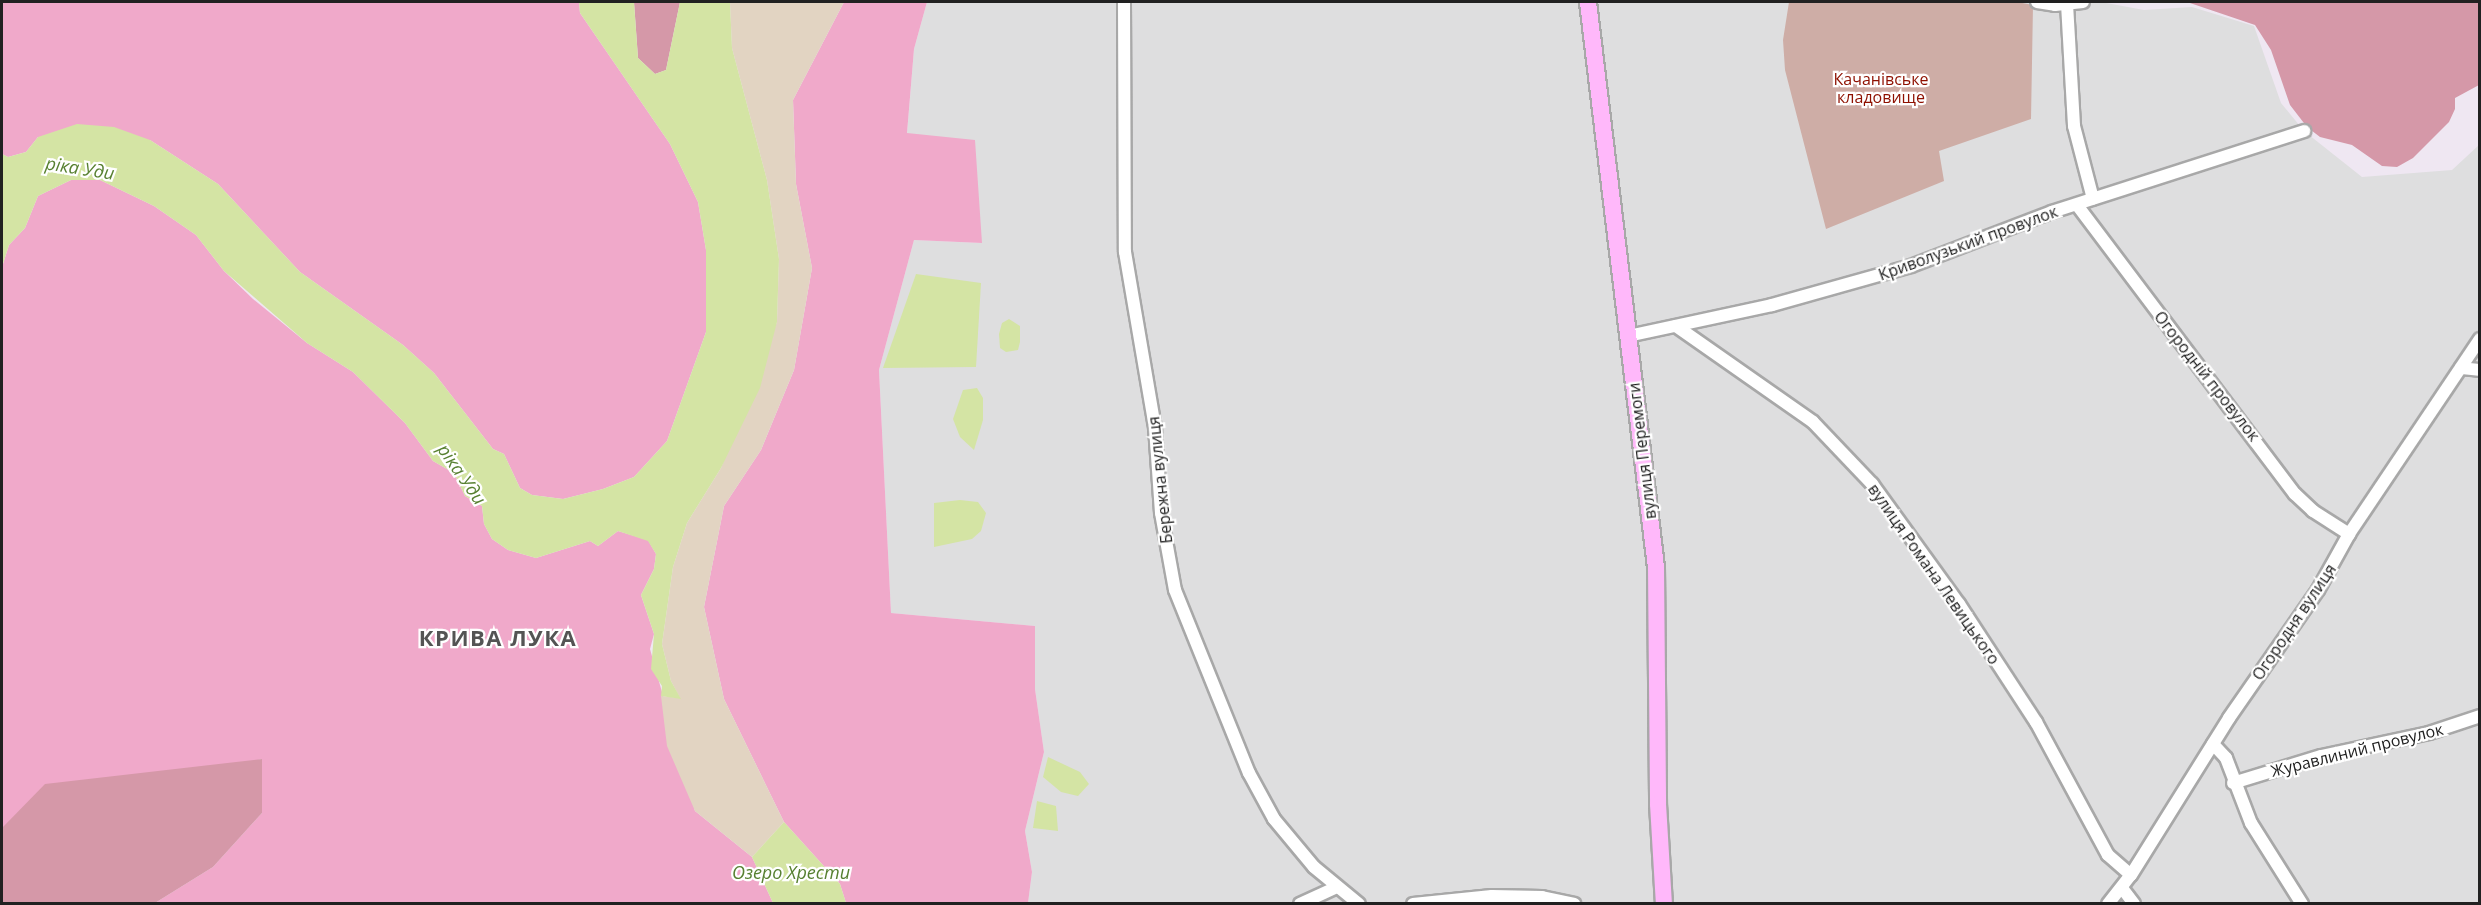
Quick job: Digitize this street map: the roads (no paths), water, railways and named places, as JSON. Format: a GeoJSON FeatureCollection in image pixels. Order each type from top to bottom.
{"type":"FeatureCollection","features":[{"type":"Feature","properties":{"kind":"street","name":"Бережна вулиця"},"geometry":{"type":"LineString","coordinates":[[1124,2],[1125,252],[1155,427],[1161,513],[1175,590],[1262,799],[1291,843],[1337,887],[1359,903]]}},
{"type":"Feature","properties":{"kind":"street","name":"вулиця Перемоги"},"geometry":{"type":"LineString","coordinates":[[1588,2],[1657,587],[1658,804],[1664,903]]}},
{"type":"Feature","properties":{"kind":"street"},"geometry":{"type":"LineString","coordinates":[[2037,2],[2067,4],[2083,2]]}},
{"type":"Feature","properties":{"kind":"street"},"geometry":{"type":"LineString","coordinates":[[2067,4],[2072,108],[2093,199]]}},
{"type":"Feature","properties":{"kind":"street","name":"Криволузький провулок"},"geometry":{"type":"LineString","coordinates":[[1628,336],[1788,301],[1911,266],[2093,199],[2304,131]]}},
{"type":"Feature","properties":{"kind":"street","name":"Огородній провулок"},"geometry":{"type":"LineString","coordinates":[[2077,205],[2295,494],[2313,511],[2349,534]]}},
{"type":"Feature","properties":{"kind":"street","name":"вулиця Романа Левицького"},"geometry":{"type":"LineString","coordinates":[[1676,326],[1814,422],[1872,484],[1959,604],[2036,722],[2108,855],[2130,875]]}},
{"type":"Feature","properties":{"kind":"street","name":"Огородня вулиця"},"geometry":{"type":"LineString","coordinates":[[2108,903],[2122,888],[2213,744],[2318,590],[2349,534],[2480,339]]}},
{"type":"Feature","properties":{"kind":"street"},"geometry":{"type":"LineString","coordinates":[[2461,368],[2480,370]]}},
{"type":"Feature","properties":{"kind":"street","name":"Журавлиний провулок"},"geometry":{"type":"LineString","coordinates":[[2233,783],[2321,756],[2429,733],[2480,716]]}},
{"type":"Feature","properties":{"kind":"street"},"geometry":{"type":"LineString","coordinates":[[2213,744],[2226,758],[2233,783],[2262,842],[2302,903]]}},
{"type":"Feature","properties":{"kind":"street"},"geometry":{"type":"LineString","coordinates":[[1300,903],[1337,887]]}},
{"type":"Feature","properties":{"kind":"street"},"geometry":{"type":"LineString","coordinates":[[2122,888],[2134,903]]}},
{"type":"Feature","properties":{"kind":"street"},"geometry":{"type":"LineString","coordinates":[[1413,903],[1501,896],[1574,903]]}},
{"type":"Feature","properties":{"kind":"water","name":"ріка Уди"},"geometry":{"type":"Polygon","coordinates":[[[579,2],[634,2],[638,58],[655,74],[666,70],[680,2],[730,2],[732,48],[767,180],[779,259],[777,322],[760,388],[721,468],[687,523],[673,567],[662,644],[671,681],[681,699],[661,696],[662,686],[651,669],[654,634],[641,595],[654,569],[656,554],[648,541],[618,531],[598,546],[590,541],[536,558],[508,550],[492,539],[484,524],[482,506],[465,496],[454,473],[433,461],[405,423],[353,372],[307,343],[224,271],[196,235],[154,206],[100,180],[71,180],[38,196],[25,228],[9,245],[2,267],[2,154],[8,157],[26,152],[38,137],[77,124],[114,127],[150,140],[218,184],[300,272],[403,345],[434,373],[493,449],[504,454],[520,488],[532,495],[563,499],[603,489],[634,477],[667,441],[706,332],[706,250],[698,202],[670,144],[580,13],[579,2]]]}},
{"type":"Feature","properties":{"kind":"water"},"geometry":{"type":"Polygon","coordinates":[[[916,274],[981,283],[976,367],[883,368],[916,274]]]}},
{"type":"Feature","properties":{"kind":"water"},"geometry":{"type":"Polygon","coordinates":[[[1009,319],[1020,326],[1020,342],[1018,350],[1006,352],[1000,348],[999,334],[1002,323],[1009,319]]]}},
{"type":"Feature","properties":{"kind":"water"},"geometry":{"type":"Polygon","coordinates":[[[977,388],[983,398],[983,420],[974,450],[960,437],[953,419],[963,390],[977,388]]]}},
{"type":"Feature","properties":{"kind":"water"},"geometry":{"type":"Polygon","coordinates":[[[960,500],[978,502],[986,513],[981,531],[972,539],[934,547],[934,503],[960,500]]]}},
{"type":"Feature","properties":{"kind":"water"},"geometry":{"type":"Polygon","coordinates":[[[1048,757],[1080,772],[1089,784],[1078,796],[1061,792],[1043,777],[1048,757]]]}},
{"type":"Feature","properties":{"kind":"water"},"geometry":{"type":"Polygon","coordinates":[[[1037,801],[1056,806],[1058,831],[1033,828],[1037,801]]]}},
{"type":"Feature","properties":{"kind":"water","name":"Озеро Хрести"},"geometry":{"type":"Polygon","coordinates":[[[784,822],[840,884],[846,903],[773,903],[752,857],[784,822]]]}},
{"type":"Feature","properties":{"kind":"district","name":"КРИВА ЛУКА"},"geometry":{"type":"Point","coordinates":[498,638]}},
{"type":"Feature","properties":{"kind":"park label","name":"Качанівське кладовище"},"geometry":{"type":"Point","coordinates":[1881,88]}}]}
